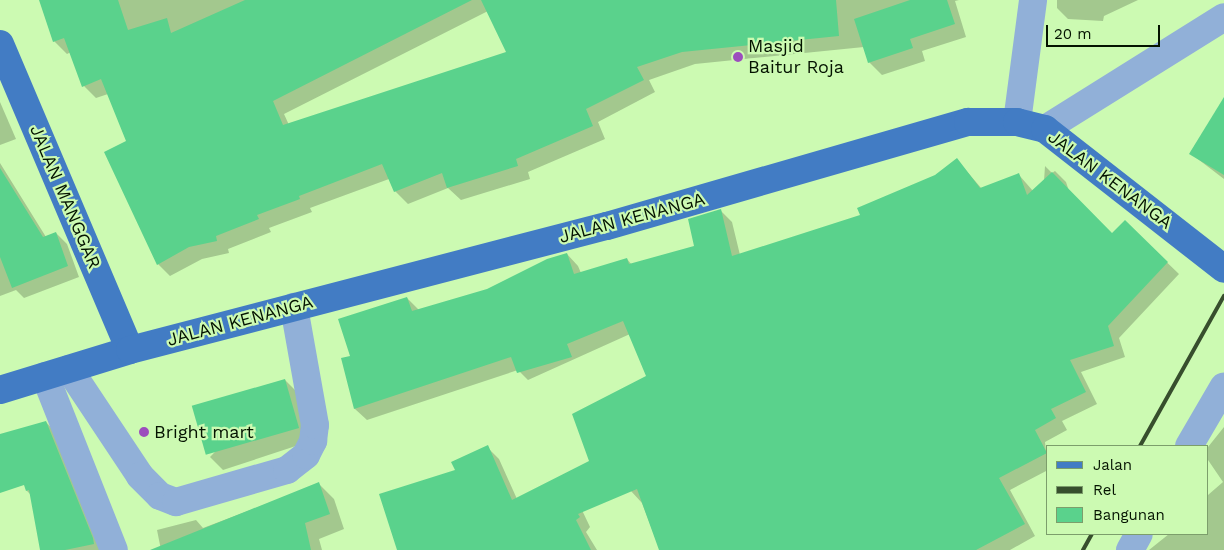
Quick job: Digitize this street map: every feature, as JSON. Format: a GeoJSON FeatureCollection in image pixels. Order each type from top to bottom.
{"type":"FeatureCollection","features":[{"type":"Feature","properties":{"kind":"main road","name":"JALAN MANGGAR"},"geometry":{"type":"LineString","coordinates":[[0,44],[130,350]]}},
{"type":"Feature","properties":{"kind":"main road","name":"JALAN KENANGA"},"geometry":{"type":"LineString","coordinates":[[0,390],[130,350],[607,226],[968,122],[1017,122],[1045,130],[1224,269]]}},
{"type":"Feature","properties":{"kind":"street"},"geometry":{"type":"LineString","coordinates":[[1017,122],[1033,0]]}},
{"type":"Feature","properties":{"kind":"street"},"geometry":{"type":"LineString","coordinates":[[1045,130],[1224,17]]}},
{"type":"Feature","properties":{"kind":"street"},"geometry":{"type":"LineString","coordinates":[[57,372],[140,476],[160,496],[176,502],[287,470],[306,455],[313,441],[315,425],[294,307]]}},
{"type":"Feature","properties":{"kind":"street"},"geometry":{"type":"LineString","coordinates":[[57,372],[114,550]]}},
{"type":"Feature","properties":{"kind":"street"},"geometry":{"type":"LineString","coordinates":[[1189,445],[1224,386]]}},
{"type":"Feature","properties":{"kind":"street"},"geometry":{"type":"LineString","coordinates":[[1130,550],[1138,535]]}},
{"type":"Feature","properties":{"kind":"building"},"geometry":{"type":"Polygon","coordinates":[[[39,0],[118,0],[128,30],[167,18],[171,33],[245,0],[472,0],[273,101],[283,125],[506,52],[481,0],[836,0],[839,36],[682,52],[637,67],[644,80],[586,109],[593,126],[516,159],[518,166],[447,188],[442,173],[394,192],[382,164],[299,196],[300,199],[257,215],[259,219],[216,236],[217,241],[189,247],[157,265],[104,152],[126,141],[101,79],[82,87],[64,38],[53,42],[39,0]]]}},
{"type":"Feature","properties":{"kind":"building"},"geometry":{"type":"Polygon","coordinates":[[[910,0],[947,0],[955,24],[910,39],[913,48],[868,63],[854,19],[910,0]]]}},
{"type":"Feature","properties":{"kind":"building"},"geometry":{"type":"Polygon","coordinates":[[[1224,97],[1224,175],[1189,154],[1224,97]]]}},
{"type":"Feature","properties":{"kind":"building"},"geometry":{"type":"Polygon","coordinates":[[[957,158],[980,188],[1019,173],[1027,195],[1052,172],[1112,233],[1125,220],[1168,262],[1108,326],[1114,346],[1070,360],[1086,392],[1051,409],[1056,418],[1035,430],[1046,454],[999,478],[1025,524],[976,550],[659,550],[637,489],[578,514],[580,517],[576,520],[591,550],[397,550],[379,494],[455,470],[451,462],[488,445],[512,500],[589,461],[572,414],[646,376],[623,321],[567,344],[572,357],[517,373],[511,357],[354,409],[341,358],[350,356],[338,319],[407,297],[412,311],[487,289],[547,259],[567,253],[574,274],[627,258],[629,264],[694,246],[688,219],[721,209],[732,256],[860,215],[857,208],[935,175],[957,158]]]}},
{"type":"Feature","properties":{"kind":"building"},"geometry":{"type":"Polygon","coordinates":[[[0,168],[43,237],[56,232],[68,266],[12,288],[0,257],[0,168]]]}},
{"type":"Feature","properties":{"kind":"building"},"geometry":{"type":"Polygon","coordinates":[[[285,379],[299,428],[206,455],[192,406],[285,379]]]}},
{"type":"Feature","properties":{"kind":"building"},"geometry":{"type":"Polygon","coordinates":[[[46,421],[94,544],[65,550],[40,550],[29,490],[26,491],[24,485],[0,493],[0,434],[46,421]]]}},
{"type":"Feature","properties":{"kind":"building"},"geometry":{"type":"Polygon","coordinates":[[[319,482],[330,514],[305,523],[311,550],[150,550],[319,482]]]}},
{"type":"Feature","properties":{"kind":"railway"},"geometry":{"type":"LineString","coordinates":[[1141,445],[1224,296]]}},
{"type":"Feature","properties":{"kind":"railway"},"geometry":{"type":"LineString","coordinates":[[1083,550],[1091,535]]}},
{"type":"Feature","properties":{"kind":"place","name":"Masjid Baitur Roja"},"geometry":{"type":"Point","coordinates":[738,57]}},
{"type":"Feature","properties":{"kind":"place","name":"Bright mart"},"geometry":{"type":"Point","coordinates":[144,432]}}]}
